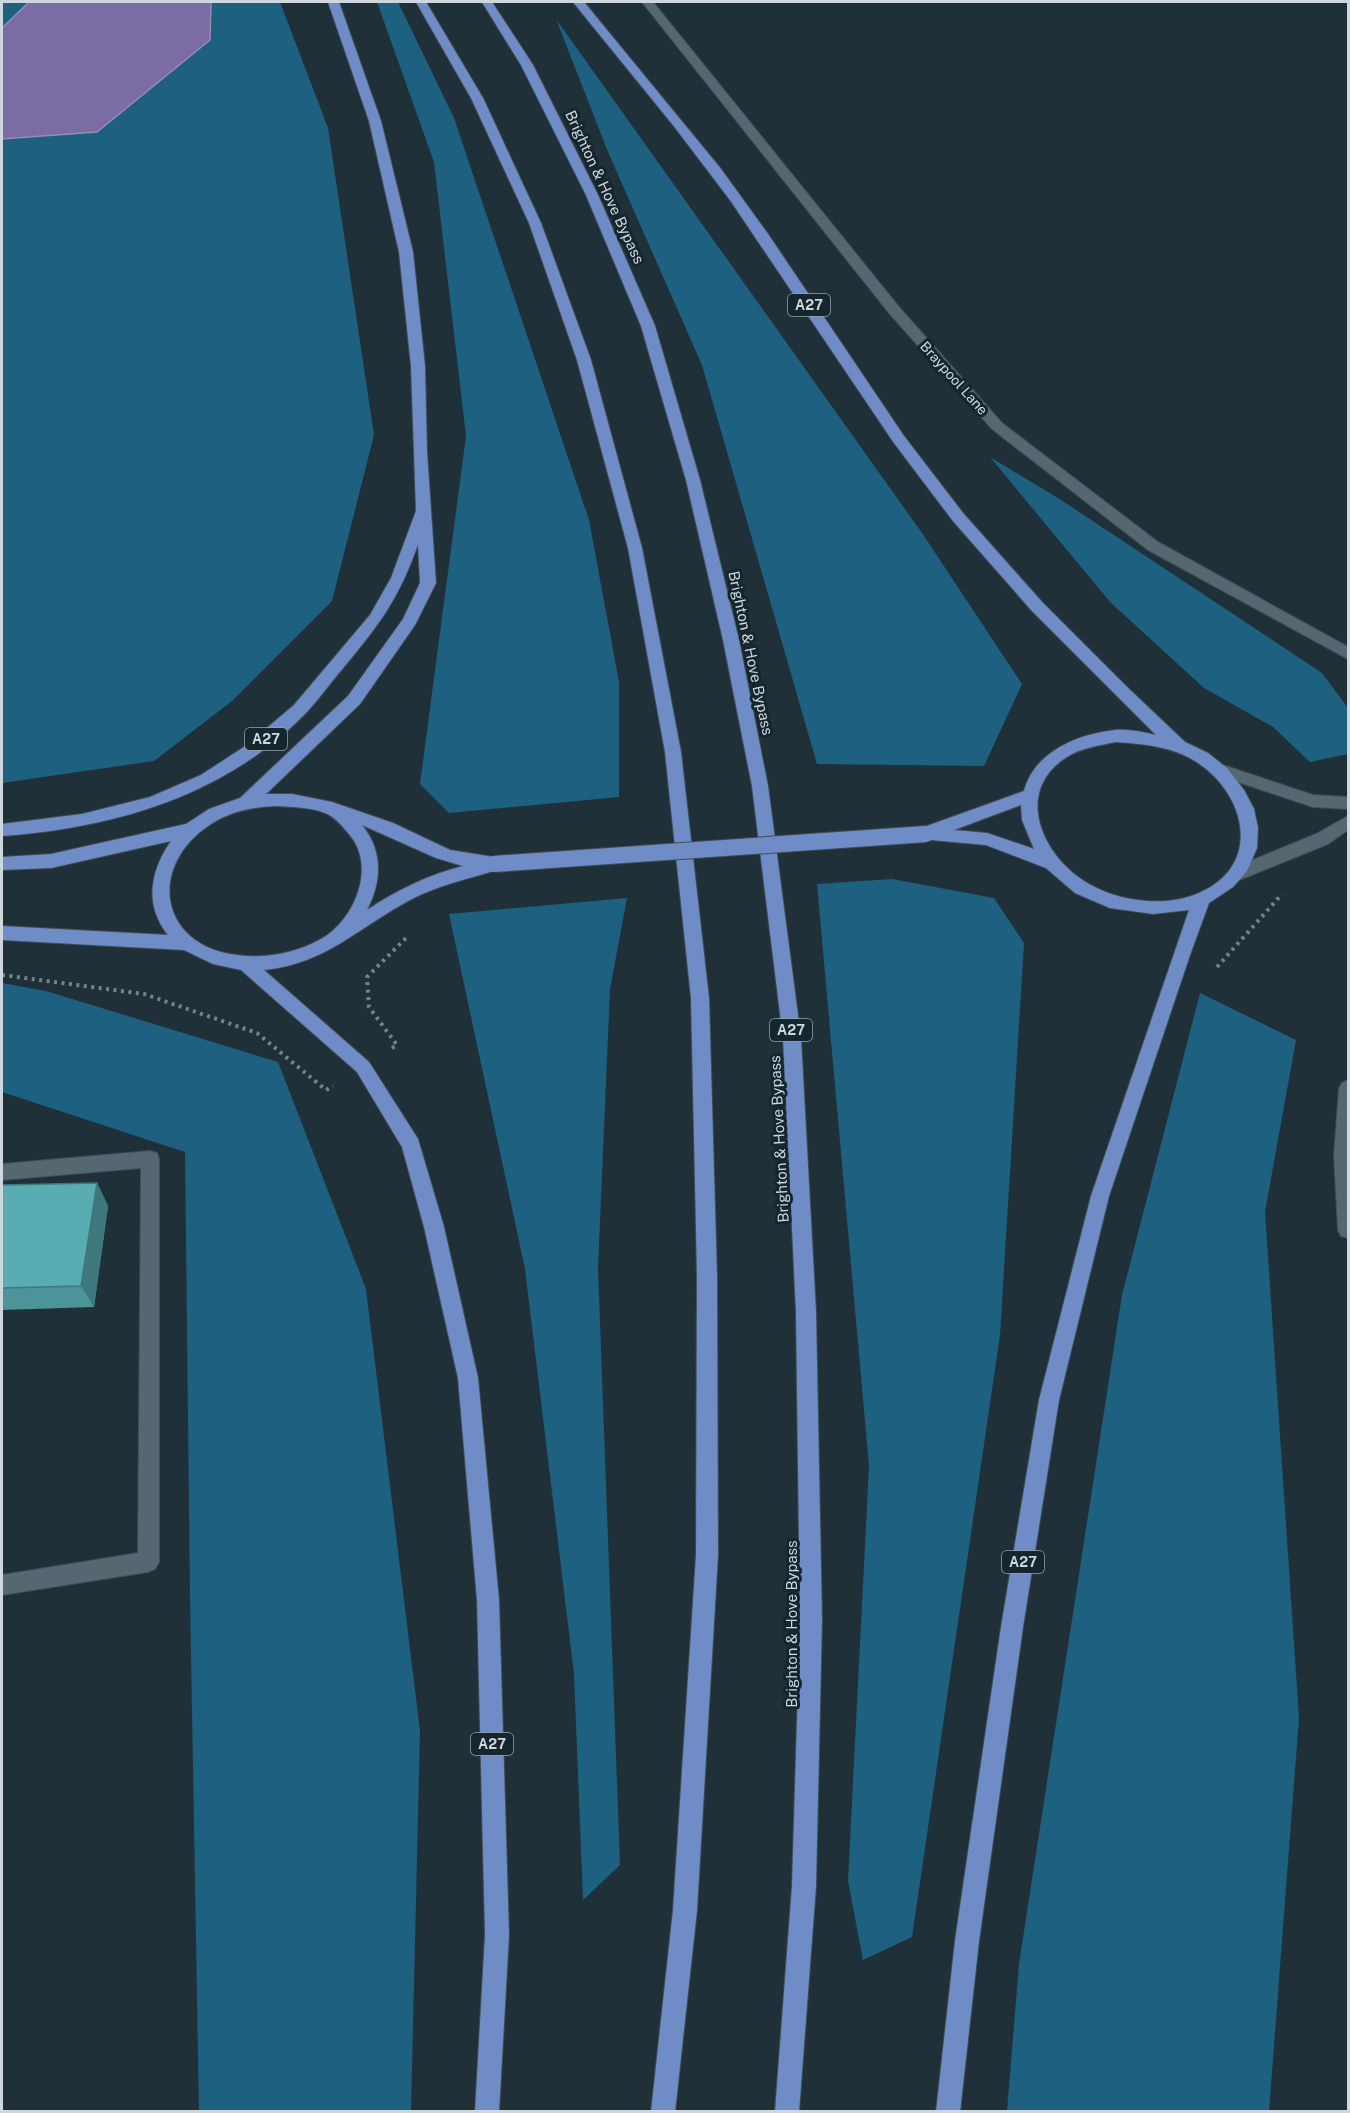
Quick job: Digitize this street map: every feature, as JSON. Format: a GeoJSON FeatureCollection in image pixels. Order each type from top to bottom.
{"type":"FeatureCollection","features":[{"type":"Feature","properties":{"kind":"highway","name":"A27"},"geometry":{"type":"LineString","coordinates":[[247,801],[304,750],[354,700],[410,621],[428,584],[418,366],[406,252],[375,121],[333,2]]}},
{"type":"Feature","properties":{"kind":"highway"},"geometry":{"type":"LineString","coordinates":[[421,2],[477,98],[535,223],[584,360],[635,548],[675,764],[700,999],[706,1276],[706,1555],[685,1910],[663,2112]]}},
{"type":"Feature","properties":{"kind":"highway","name":"Brighton & Hove Bypass"},"geometry":{"type":"LineString","coordinates":[[488,2],[527,64],[582,175],[648,326],[693,480],[731,640],[760,786],[792,1038],[806,1312],[811,1620],[804,1886],[787,2112]]}},
{"type":"Feature","properties":{"kind":"highway","name":"A27"},"geometry":{"type":"LineString","coordinates":[[578,2],[639,74],[735,197],[884,415],[958,516],[1038,609],[1112,684],[1179,746]]}},
{"type":"Feature","properties":{"kind":"highway","name":"A27"},"geometry":{"type":"LineString","coordinates":[[2,830],[82,820],[154,802],[207,779],[253,749],[300,709],[375,619],[399,578],[423,508]]}},
{"type":"Feature","properties":{"kind":"highway"},"geometry":{"type":"LineString","coordinates":[[1116,736],[1148,738],[1179,746],[1201,756],[1220,770],[1240,794],[1250,821],[1250,849],[1237,874],[1222,889],[1202,899],[1170,907],[1136,907],[1102,899],[1073,883],[1049,862],[1035,840],[1028,818],[1030,795],[1040,773],[1059,754],[1085,742],[1116,736]]}},
{"type":"Feature","properties":{"kind":"highway"},"geometry":{"type":"LineString","coordinates":[[926,834],[1030,795]]}},
{"type":"Feature","properties":{"kind":"highway"},"geometry":{"type":"LineString","coordinates":[[494,864],[451,856],[423,846],[394,831],[306,801],[277,798],[247,801],[216,812],[189,830],[171,852],[161,876],[160,900],[169,924],[187,944],[213,958],[246,964],[281,961],[330,942],[402,896],[442,879],[494,864],[926,834],[987,839],[1049,862]]}},
{"type":"Feature","properties":{"kind":"highway"},"geometry":{"type":"LineString","coordinates":[[330,942],[359,910],[369,888],[371,865],[364,844],[352,825],[332,808]]}},
{"type":"Feature","properties":{"kind":"highway"},"geometry":{"type":"LineString","coordinates":[[2,863],[51,861],[189,830]]}},
{"type":"Feature","properties":{"kind":"highway","name":"A27"},"geometry":{"type":"LineString","coordinates":[[948,2112],[969,1929],[1012,1627],[1049,1400],[1100,1196],[1180,955],[1202,899]]}},
{"type":"Feature","properties":{"kind":"highway"},"geometry":{"type":"LineString","coordinates":[[2,933],[187,944]]}},
{"type":"Feature","properties":{"kind":"highway","name":"A27"},"geometry":{"type":"LineString","coordinates":[[246,964],[363,1067],[411,1145],[434,1227],[468,1378],[488,1600],[496,1935],[487,2112]]}},
{"type":"Feature","properties":{"kind":"street","name":"Braypool Lane"},"geometry":{"type":"LineString","coordinates":[[648,2],[894,310],[997,426],[1153,546],[1348,654]]}},
{"type":"Feature","properties":{"kind":"street"},"geometry":{"type":"LineString","coordinates":[[1220,770],[1313,801],[1348,803]]}},
{"type":"Feature","properties":{"kind":"street"},"geometry":{"type":"LineString","coordinates":[[1237,874],[1322,839],[1348,822]]}},
{"type":"Feature","properties":{"kind":"street"},"geometry":{"type":"LineString","coordinates":[[1348,1088],[1343,1157],[1348,1230]]}},
{"type":"Feature","properties":{"kind":"street"},"geometry":{"type":"LineString","coordinates":[[2,1172],[150,1159],[148,1562],[2,1585]]}},
{"type":"Feature","properties":{"kind":"shaded area"},"geometry":{"type":"Polygon","coordinates":[[[2,2],[29,2],[2,28],[2,2]]]}},
{"type":"Feature","properties":{"kind":"shaded area"},"geometry":{"type":"Polygon","coordinates":[[[29,2],[211,2],[210,40],[97,132],[2,139],[2,28],[29,2]]]}},
{"type":"Feature","properties":{"kind":"shaded area"},"geometry":{"type":"Polygon","coordinates":[[[211,2],[280,2],[328,128],[374,435],[332,601],[232,701],[154,761],[2,783],[2,139],[97,132],[210,40],[211,2]]]}},
{"type":"Feature","properties":{"kind":"shaded area"},"geometry":{"type":"Polygon","coordinates":[[[377,2],[398,2],[454,118],[589,520],[619,682],[619,797],[449,813],[420,784],[466,436],[434,162],[377,2]]]}},
{"type":"Feature","properties":{"kind":"shaded area"},"geometry":{"type":"Polygon","coordinates":[[[556,19],[922,533],[1022,684],[984,766],[817,764],[702,365],[608,152],[556,19]]]}},
{"type":"Feature","properties":{"kind":"shaded area"},"geometry":{"type":"Polygon","coordinates":[[[990,457],[1058,498],[1322,673],[1348,708],[1348,754],[1310,762],[1273,727],[1204,688],[1110,602],[990,457]]]}},
{"type":"Feature","properties":{"kind":"shaded area"},"geometry":{"type":"Polygon","coordinates":[[[892,879],[994,898],[1024,943],[1000,1335],[912,1937],[863,1960],[848,1881],[869,1466],[817,884],[892,879]]]}},
{"type":"Feature","properties":{"kind":"shaded area"},"geometry":{"type":"Polygon","coordinates":[[[627,898],[610,989],[598,1268],[620,1865],[583,1900],[574,1674],[525,1269],[449,914],[627,898]]]}},
{"type":"Feature","properties":{"kind":"shaded area"},"geometry":{"type":"Polygon","coordinates":[[[2,983],[46,991],[278,1062],[366,1289],[420,1731],[411,2111],[199,2111],[185,1152],[2,1092],[2,983]]]}},
{"type":"Feature","properties":{"kind":"shaded area"},"geometry":{"type":"Polygon","coordinates":[[[1200,993],[1296,1040],[1265,1212],[1299,1718],[1269,2111],[1007,2111],[1019,1964],[1122,1295],[1200,993]]]}},
{"type":"Feature","properties":{"kind":"building"},"geometry":{"type":"Polygon","coordinates":[[[97,1183],[81,1286],[2,1288],[2,1185],[97,1183]]]}}]}
